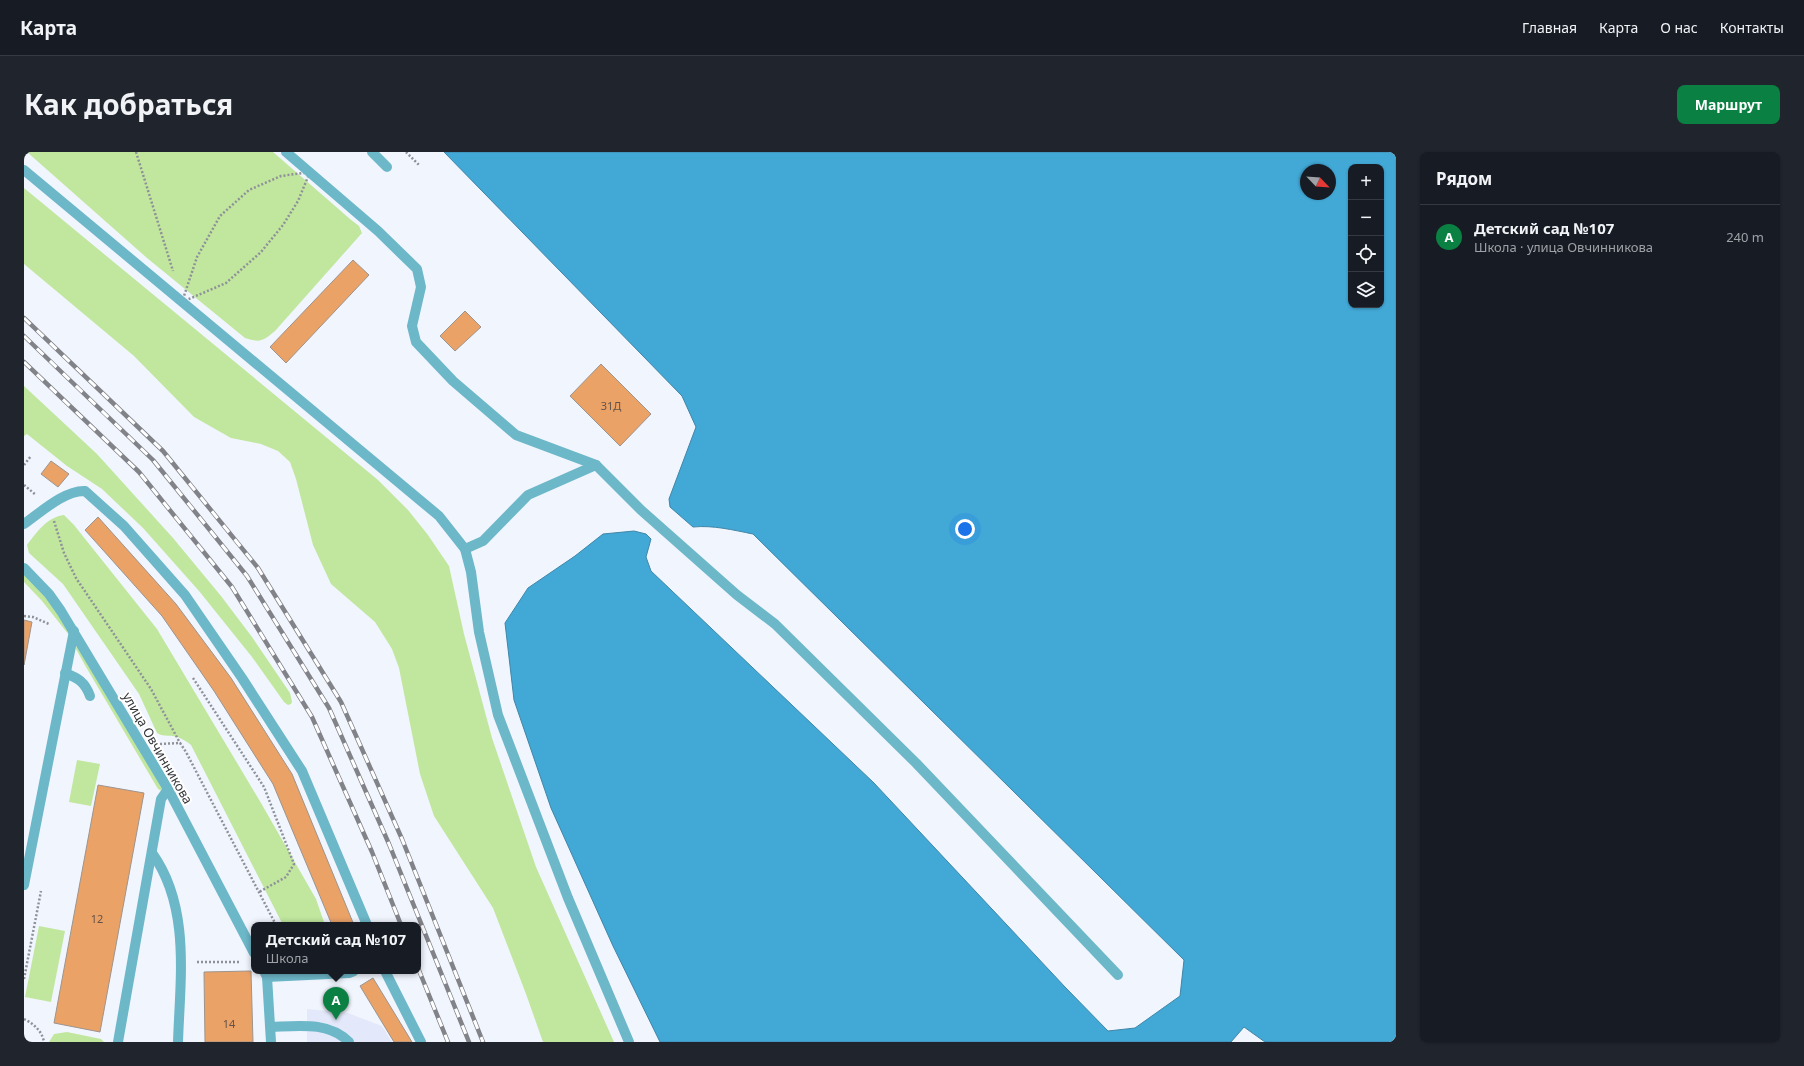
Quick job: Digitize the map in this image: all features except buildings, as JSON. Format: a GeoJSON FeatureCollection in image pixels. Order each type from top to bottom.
{"type":"FeatureCollection","features":[{"type":"Feature","properties":{"kind":"street"},"geometry":{"type":"LineString","coordinates":[[286,152],[378,231],[417,270],[422,287],[412,326],[416,342],[453,382],[516,435],[596,465],[641,510],[737,595],[774,624],[916,763],[1118,975]]}},
{"type":"Feature","properties":{"kind":"street"},"geometry":{"type":"LineString","coordinates":[[372,152],[387,167]]}},
{"type":"Feature","properties":{"kind":"street"},"geometry":{"type":"LineString","coordinates":[[24,170],[181,298],[439,516],[465,549],[471,572],[479,632],[498,715],[568,898],[629,1042]]}},
{"type":"Feature","properties":{"kind":"street"},"geometry":{"type":"LineString","coordinates":[[465,549],[483,541],[528,496],[596,465]]}},
{"type":"Feature","properties":{"kind":"street"},"geometry":{"type":"LineString","coordinates":[[24,524],[68,494],[78,490],[85,491],[124,526],[185,595],[242,678],[302,771],[366,922]]}},
{"type":"Feature","properties":{"kind":"street","name":"улица Овчинникова"},"geometry":{"type":"LineString","coordinates":[[24,568],[49,594],[74,631],[142,744],[168,789],[251,947]]}},
{"type":"Feature","properties":{"kind":"street"},"geometry":{"type":"LineString","coordinates":[[24,885],[74,631]]}},
{"type":"Feature","properties":{"kind":"street"},"geometry":{"type":"LineString","coordinates":[[65,674],[82,681],[90,696]]}},
{"type":"Feature","properties":{"kind":"street"},"geometry":{"type":"LineString","coordinates":[[118,1042],[161,799],[168,789]]}},
{"type":"Feature","properties":{"kind":"street"},"geometry":{"type":"LineString","coordinates":[[152,853],[158,860],[170,886],[178,924],[180,962],[178,1042]]}},
{"type":"Feature","properties":{"kind":"street"},"geometry":{"type":"LineString","coordinates":[[265,974],[271,1027],[271,1042]]}},
{"type":"Feature","properties":{"kind":"street"},"geometry":{"type":"LineString","coordinates":[[387,974],[421,1042]]}},
{"type":"Feature","properties":{"kind":"street"},"geometry":{"type":"LineString","coordinates":[[271,1027],[321,1027],[343,1035],[349,1042]]}},
{"type":"Feature","properties":{"kind":"path"},"geometry":{"type":"LineString","coordinates":[[136,152],[173,272]]}},
{"type":"Feature","properties":{"kind":"path"},"geometry":{"type":"LineString","coordinates":[[406,152],[420,166]]}},
{"type":"Feature","properties":{"kind":"path"},"geometry":{"type":"LineString","coordinates":[[181,298],[226,282],[261,252],[283,225],[298,201],[310,172]]}},
{"type":"Feature","properties":{"kind":"path"},"geometry":{"type":"LineString","coordinates":[[181,298],[197,257],[220,216],[249,190],[281,176],[310,172]]}},
{"type":"Feature","properties":{"kind":"path"},"geometry":{"type":"LineString","coordinates":[[24,465],[31,456]]}},
{"type":"Feature","properties":{"kind":"path"},"geometry":{"type":"LineString","coordinates":[[50,506],[64,553],[76,578],[151,689],[180,743],[199,774],[212,803],[275,922]]}},
{"type":"Feature","properties":{"kind":"path"},"geometry":{"type":"LineString","coordinates":[[24,616],[33,617],[54,626]]}},
{"type":"Feature","properties":{"kind":"path"},"geometry":{"type":"LineString","coordinates":[[193,678],[264,787],[294,864],[286,877],[260,892]]}},
{"type":"Feature","properties":{"kind":"path"},"geometry":{"type":"LineString","coordinates":[[142,744],[180,743]]}},
{"type":"Feature","properties":{"kind":"path"},"geometry":{"type":"LineString","coordinates":[[180,962],[243,962]]}},
{"type":"Feature","properties":{"kind":"path"},"geometry":{"type":"LineString","coordinates":[[24,1019],[36,1026],[42,1034],[44,1042]]}},
{"type":"Feature","properties":{"kind":"shaded area"},"geometry":{"type":"Polygon","coordinates":[[[307,1009],[348,1013],[382,1026],[392,1042],[307,1042],[307,1009]]]}},
{"type":"Feature","properties":{"kind":"green space"},"geometry":{"type":"Polygon","coordinates":[[[27,152],[273,152],[359,226],[362,233],[275,331],[261,340],[250,340],[245,338],[147,258],[27,152]]]}},
{"type":"Feature","properties":{"kind":"green space"},"geometry":{"type":"Polygon","coordinates":[[[24,188],[378,480],[408,510],[428,535],[449,566],[464,634],[492,738],[536,867],[614,1042],[543,1042],[493,908],[434,816],[420,774],[399,668],[392,649],[375,622],[331,584],[313,545],[296,479],[290,462],[278,451],[261,444],[231,438],[194,417],[134,356],[24,264],[24,188]]]}},
{"type":"Feature","properties":{"kind":"green space"},"geometry":{"type":"Polygon","coordinates":[[[24,386],[97,454],[173,538],[221,596],[252,637],[290,693],[291,704],[288,705],[284,702],[252,657],[199,591],[143,528],[102,489],[67,466],[27,434],[24,436],[24,386]]]}},
{"type":"Feature","properties":{"kind":"green space"},"geometry":{"type":"Polygon","coordinates":[[[64,515],[74,525],[157,629],[261,803],[316,899],[324,922],[281,922],[191,745],[178,737],[157,733],[139,694],[63,584],[29,553],[27,545],[47,522],[58,516],[64,515]]]}},
{"type":"Feature","properties":{"kind":"green space"},"geometry":{"type":"Polygon","coordinates":[[[24,574],[46,597],[71,632],[69,635],[42,601],[24,582],[24,574]]]}},
{"type":"Feature","properties":{"kind":"green space"},"geometry":{"type":"Polygon","coordinates":[[[77,644],[162,787],[162,791],[158,789],[86,667],[76,649],[77,644]]]}},
{"type":"Feature","properties":{"kind":"green space"},"geometry":{"type":"Polygon","coordinates":[[[77,760],[100,764],[91,806],[69,802],[77,760]]]}},
{"type":"Feature","properties":{"kind":"green space"},"geometry":{"type":"Polygon","coordinates":[[[39,926],[65,931],[51,1002],[25,997],[39,926]]]}},
{"type":"Feature","properties":{"kind":"green space"},"geometry":{"type":"Polygon","coordinates":[[[67,1032],[101,1039],[104,1042],[49,1042],[54,1034],[67,1032]]]}},
{"type":"Feature","properties":{"kind":"water"},"geometry":{"type":"Polygon","coordinates":[[[444,152],[1396,152],[1396,1042],[1265,1042],[1244,1027],[1231,1042],[660,1042],[613,946],[551,808],[514,700],[505,623],[528,588],[575,556],[603,534],[634,531],[646,534],[651,539],[646,557],[651,571],[874,783],[1108,1031],[1135,1028],[1180,996],[1184,960],[753,534],[716,527],[693,527],[670,507],[669,499],[696,427],[682,396],[444,152]]]}},
{"type":"Feature","properties":{"kind":"railway"},"geometry":{"type":"LineString","coordinates":[[24,318],[163,451],[258,568],[341,702],[402,839],[483,1042]]}},
{"type":"Feature","properties":{"kind":"railway"},"geometry":{"type":"LineString","coordinates":[[24,336],[153,460],[247,576],[329,708],[389,844],[421,922]]}},
{"type":"Feature","properties":{"kind":"railway"},"geometry":{"type":"LineString","coordinates":[[24,362],[139,472],[232,587],[312,717],[372,852],[400,922]]}},
{"type":"Feature","properties":{"kind":"railway"},"geometry":{"type":"LineString","coordinates":[[421,923],[469,1042]]}},
{"type":"Feature","properties":{"kind":"railway"},"geometry":{"type":"LineString","coordinates":[[420,974],[448,1042]]}},
{"type":"Feature","properties":{"kind":"place","name":"Детский сад №107"},"geometry":{"type":"Point","coordinates":[336,1020]}}]}
